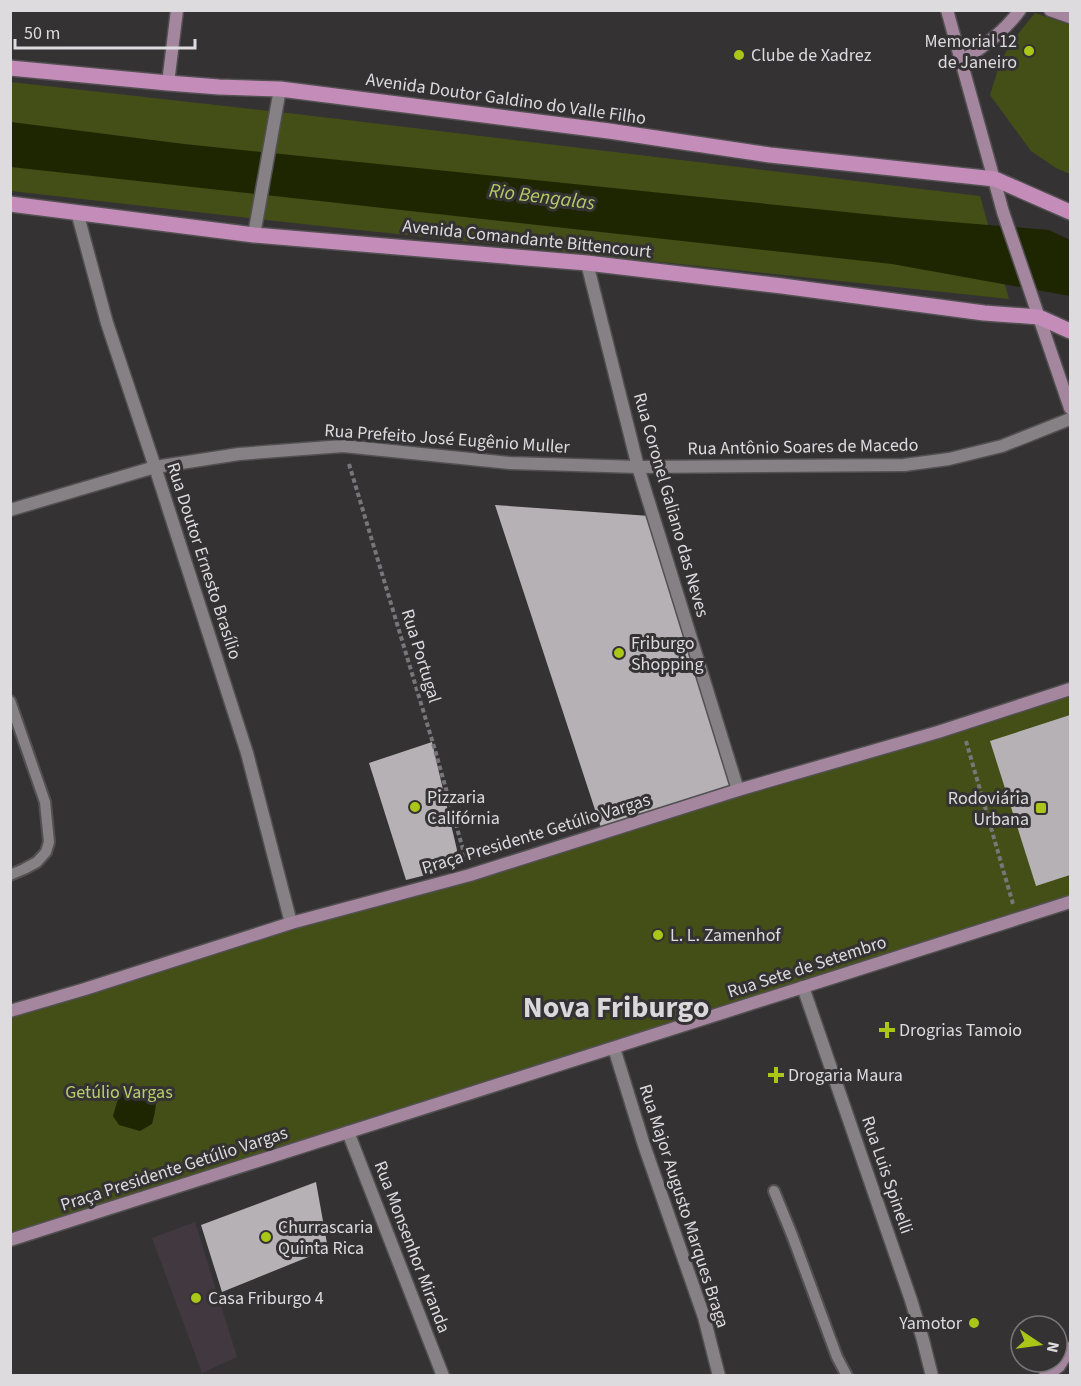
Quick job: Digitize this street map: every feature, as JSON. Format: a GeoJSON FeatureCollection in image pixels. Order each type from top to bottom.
{"type":"FeatureCollection","features":[{"type":"Feature","properties":{"kind":"main road","name":"Avenida Doutor Galdino do Valle Filho"},"geometry":{"type":"LineString","coordinates":[[10,68],[219,87],[280,89],[609,131],[770,155],[995,179],[1071,212]]}},
{"type":"Feature","properties":{"kind":"main road","name":"Avenida Comandante Bittencourt"},"geometry":{"type":"LineString","coordinates":[[10,204],[254,235],[587,263],[782,286],[974,311],[1039,317],[1071,331]]}},
{"type":"Feature","properties":{"kind":"street"},"geometry":{"type":"LineString","coordinates":[[168,83],[177,10]]}},
{"type":"Feature","properties":{"kind":"street"},"geometry":{"type":"LineString","coordinates":[[947,10],[1003,212],[1071,408]]}},
{"type":"Feature","properties":{"kind":"street"},"geometry":{"type":"LineString","coordinates":[[960,62],[994,38],[1010,24],[1020,10]]}},
{"type":"Feature","properties":{"kind":"street"},"geometry":{"type":"LineString","coordinates":[[1050,10],[1071,17]]}},
{"type":"Feature","properties":{"kind":"street"},"geometry":{"type":"LineString","coordinates":[[254,235],[280,89]]}},
{"type":"Feature","properties":{"kind":"street","name":"Rua Doutor Ernesto Brasílio"},"geometry":{"type":"LineString","coordinates":[[77,212],[107,323],[246,753],[291,923]]}},
{"type":"Feature","properties":{"kind":"street","name":"Rua Coronel Galiano das Neves"},"geometry":{"type":"LineString","coordinates":[[587,263],[638,468],[738,790]]}},
{"type":"Feature","properties":{"kind":"street","name":"Rua Antônio Soares de Macedo"},"geometry":{"type":"LineString","coordinates":[[638,468],[904,465],[950,459],[1002,446],[1071,419]]}},
{"type":"Feature","properties":{"kind":"street","name":"Rua Prefeito José Eugênio Muller"},"geometry":{"type":"LineString","coordinates":[[10,510],[155,467],[239,453],[343,446],[510,463],[638,468]]}},
{"type":"Feature","properties":{"kind":"street","name":"Praça Presidente Getúlio Vargas"},"geometry":{"type":"LineString","coordinates":[[10,1011],[291,923],[470,875],[738,790],[1071,689]]}},
{"type":"Feature","properties":{"kind":"street","name":"Rua Sete de Setembro"},"geometry":{"type":"LineString","coordinates":[[348,1132],[1071,902]]}},
{"type":"Feature","properties":{"kind":"street","name":"Rua Luis Spinelli"},"geometry":{"type":"LineString","coordinates":[[803,987],[911,1300],[932,1376]]}},
{"type":"Feature","properties":{"kind":"street","name":"Rua Major Augusto Marques Braga"},"geometry":{"type":"LineString","coordinates":[[614,1048],[648,1156],[704,1317],[719,1376]]}},
{"type":"Feature","properties":{"kind":"street","name":"Praça Presidente Getúlio Vargas"},"geometry":{"type":"LineString","coordinates":[[10,1240],[348,1132]]}},
{"type":"Feature","properties":{"kind":"street","name":"Rua Monsenhor Miranda"},"geometry":{"type":"LineString","coordinates":[[348,1132],[443,1376]]}},
{"type":"Feature","properties":{"kind":"street"},"geometry":{"type":"LineString","coordinates":[[1045,1376],[1059,1366],[1071,1348]]}},
{"type":"Feature","properties":{"kind":"lane"},"geometry":{"type":"LineString","coordinates":[[10,701],[45,802],[49,842],[37,862],[10,875]]}},
{"type":"Feature","properties":{"kind":"lane"},"geometry":{"type":"LineString","coordinates":[[774,1191],[837,1357],[847,1376]]}},
{"type":"Feature","properties":{"kind":"path","name":"Rua Portugal"},"geometry":{"type":"LineString","coordinates":[[343,446],[435,750],[470,875]]}},
{"type":"Feature","properties":{"kind":"path"},"geometry":{"type":"LineString","coordinates":[[961,724],[1017,919]]}},
{"type":"Feature","properties":{"kind":"shaded area","name":"Casa Friburgo 4"},"geometry":{"type":"Polygon","coordinates":[[[195,1222],[237,1357],[202,1373],[152,1238],[195,1222]]]}},
{"type":"Feature","properties":{"kind":"green space"},"geometry":{"type":"Polygon","coordinates":[[[1035,13],[1070,25],[1070,174],[1056,168],[1031,151],[990,95],[1000,63],[1012,41],[1035,13]]]}},
{"type":"Feature","properties":{"kind":"green space"},"geometry":{"type":"Polygon","coordinates":[[[11,82],[980,196],[1009,299],[11,191],[11,82]]]}},
{"type":"Feature","properties":{"kind":"green space","name":"Getúlio Vargas"},"geometry":{"type":"Polygon","coordinates":[[[1070,689],[1070,902],[11,1240],[11,1011],[1070,689]]]}},
{"type":"Feature","properties":{"kind":"water","name":"Rio Bengalas"},"geometry":{"type":"Polygon","coordinates":[[[11,122],[184,144],[904,218],[1049,230],[1070,240],[1070,296],[892,264],[11,167],[11,122]]]}},
{"type":"Feature","properties":{"kind":"water"},"geometry":{"type":"Polygon","coordinates":[[[125,1086],[144,1088],[154,1094],[156,1106],[152,1124],[140,1131],[119,1125],[113,1116],[125,1086]]]}},
{"type":"Feature","properties":{"kind":"building","name":"Friburgo Shopping"},"geometry":{"type":"Polygon","coordinates":[[[495,505],[650,516],[738,790],[602,831],[495,505]]]}},
{"type":"Feature","properties":{"kind":"building","name":"Rodoviária Urbana"},"geometry":{"type":"Polygon","coordinates":[[[1070,715],[1070,875],[1036,886],[990,741],[1070,715]]]}},
{"type":"Feature","properties":{"kind":"building","name":"Pizzaria Califórnia"},"geometry":{"type":"Polygon","coordinates":[[[432,742],[457,850],[455,861],[438,872],[406,880],[369,763],[432,742]]]}},
{"type":"Feature","properties":{"kind":"building","name":"Churrascaria Quinta Rica"},"geometry":{"type":"Polygon","coordinates":[[[316,1182],[328,1249],[222,1292],[201,1225],[316,1182]]]}},
{"type":"Feature","properties":{"kind":"place","name":"Memorial 12 de Janeiro"},"geometry":{"type":"Point","coordinates":[1029,51]}},
{"type":"Feature","properties":{"kind":"place","name":"Clube de Xadrez"},"geometry":{"type":"Point","coordinates":[739,55]}},
{"type":"Feature","properties":{"kind":"place","name":"Friburgo Shopping"},"geometry":{"type":"Point","coordinates":[619,653]}},
{"type":"Feature","properties":{"kind":"place","name":"Pizzaria Califórnia"},"geometry":{"type":"Point","coordinates":[415,807]}},
{"type":"Feature","properties":{"kind":"place","name":"Rodoviária Urbana"},"geometry":{"type":"Point","coordinates":[1041,808]}},
{"type":"Feature","properties":{"kind":"place","name":"L. L. Zamenhof"},"geometry":{"type":"Point","coordinates":[658,935]}},
{"type":"Feature","properties":{"kind":"place","name":"Drogrias Tamoio"},"geometry":{"type":"Point","coordinates":[887,1030]}},
{"type":"Feature","properties":{"kind":"place","name":"Drogaria Maura"},"geometry":{"type":"Point","coordinates":[776,1075]}},
{"type":"Feature","properties":{"kind":"place","name":"Churrascaria Quinta Rica"},"geometry":{"type":"Point","coordinates":[266,1237]}},
{"type":"Feature","properties":{"kind":"place","name":"Casa Friburgo 4"},"geometry":{"type":"Point","coordinates":[196,1298]}},
{"type":"Feature","properties":{"kind":"place","name":"Yamotor"},"geometry":{"type":"Point","coordinates":[974,1323]}},
{"type":"Feature","properties":{"kind":"district","name":"Nova Friburgo"},"geometry":{"type":"Point","coordinates":[616,1007]}}]}
